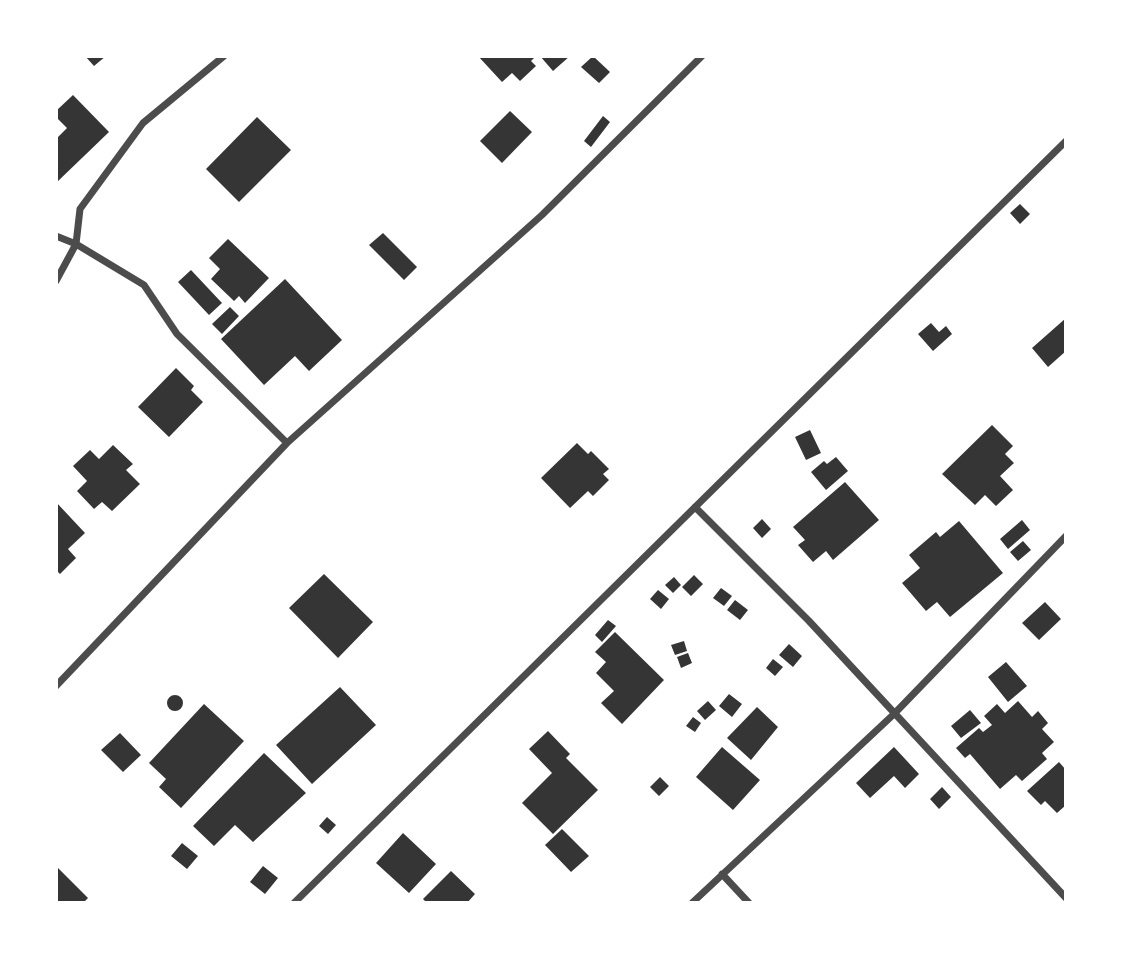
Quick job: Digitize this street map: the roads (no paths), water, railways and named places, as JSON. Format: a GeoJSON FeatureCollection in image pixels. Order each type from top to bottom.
{"type":"FeatureCollection","features":[{"type":"Feature","properties":{"kind":"street"},"geometry":{"type":"LineString","coordinates":[[56,281],[76,244],[79,209],[143,122],[224,56]]}},
{"type":"Feature","properties":{"kind":"street"},"geometry":{"type":"LineString","coordinates":[[56,686],[287,443],[542,215],[702,56]]}},
{"type":"Feature","properties":{"kind":"street"},"geometry":{"type":"LineString","coordinates":[[293,903],[1066,141]]}},
{"type":"Feature","properties":{"kind":"street"},"geometry":{"type":"LineString","coordinates":[[56,236],[76,244],[144,285],[177,334],[287,443]]}},
{"type":"Feature","properties":{"kind":"street"},"geometry":{"type":"LineString","coordinates":[[695,507],[809,621],[1066,898]]}},
{"type":"Feature","properties":{"kind":"street"},"geometry":{"type":"LineString","coordinates":[[692,903],[894,714],[1066,536]]}},
{"type":"Feature","properties":{"kind":"street"},"geometry":{"type":"LineString","coordinates":[[722,874],[749,903]]}}]}
